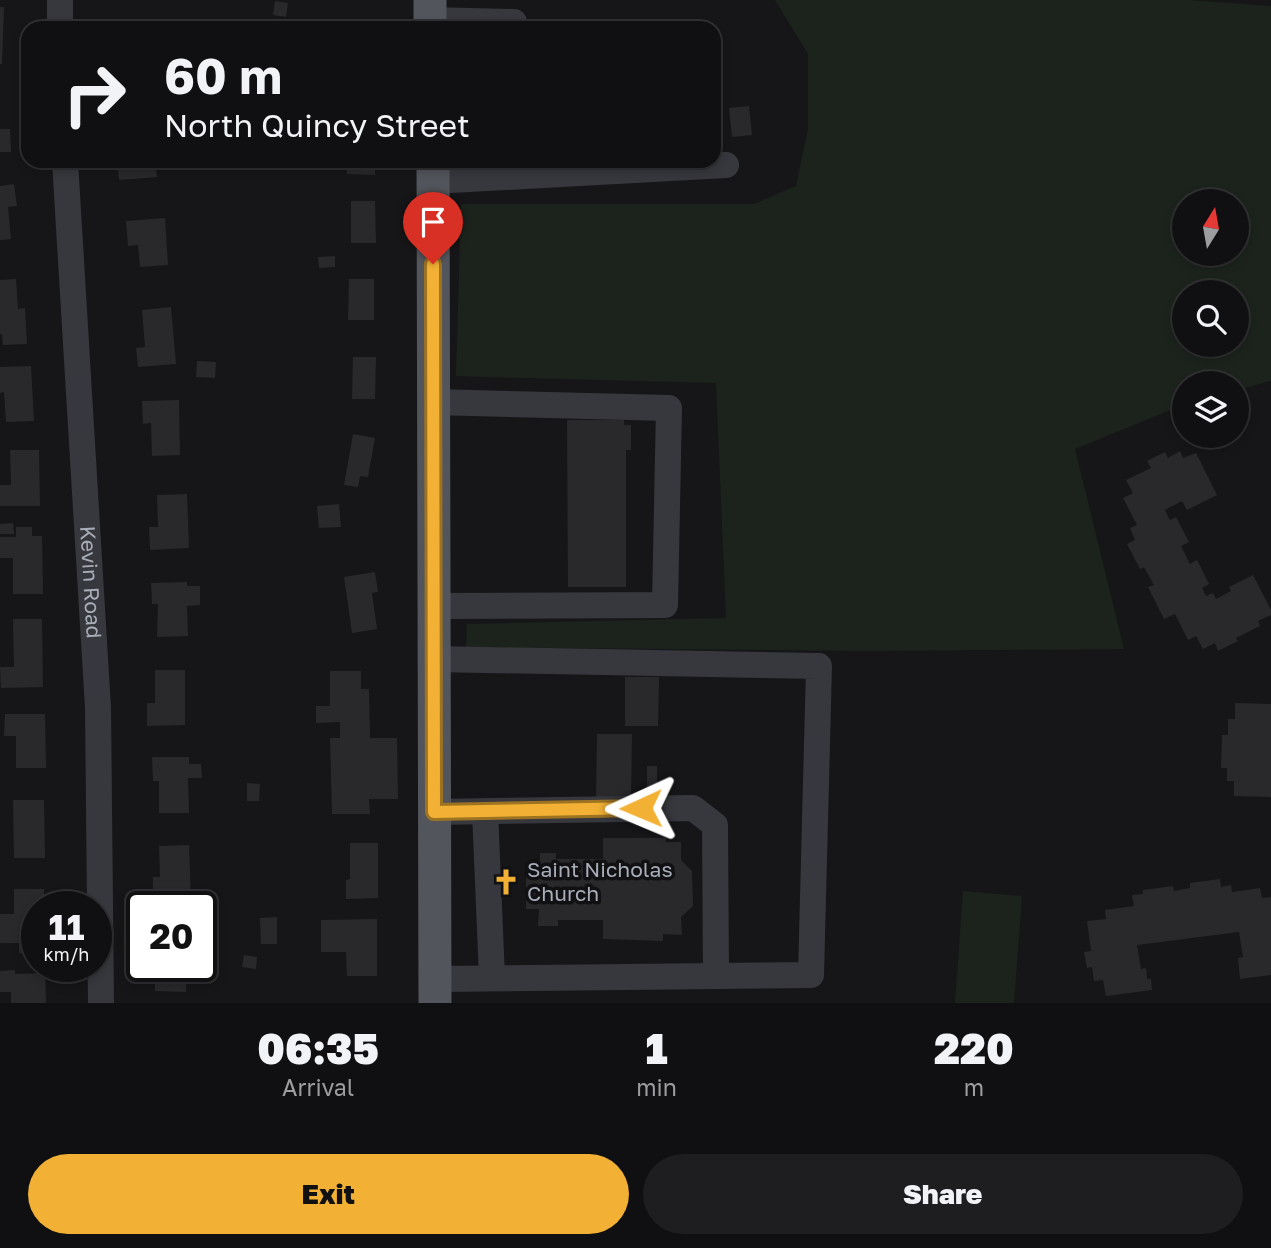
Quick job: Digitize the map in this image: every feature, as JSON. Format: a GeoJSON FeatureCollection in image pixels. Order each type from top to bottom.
{"type":"FeatureCollection","features":[{"type":"Feature","properties":{"kind":"main road"},"geometry":{"type":"LineString","coordinates":[[433,171],[435,991]]}},
{"type":"Feature","properties":{"kind":"street"},"geometry":{"type":"LineString","coordinates":[[60,0],[60,21]]}},
{"type":"Feature","properties":{"kind":"street"},"geometry":{"type":"LineString","coordinates":[[430,16],[500,21]]}},
{"type":"Feature","properties":{"kind":"street"},"geometry":{"type":"LineString","coordinates":[[721,164],[726,164]]}},
{"type":"Feature","properties":{"kind":"street","name":"Kevin Road"},"geometry":{"type":"LineString","coordinates":[[65,168],[99,708],[101,1003]]}},
{"type":"Feature","properties":{"kind":"street"},"geometry":{"type":"LineString","coordinates":[[433,171],[559,168]]}},
{"type":"Feature","properties":{"kind":"street"},"geometry":{"type":"LineString","coordinates":[[433,402],[670,408],[665,605],[433,606]]}},
{"type":"Feature","properties":{"kind":"street"},"geometry":{"type":"LineString","coordinates":[[434,659],[819,666],[811,975],[492,978],[435,991]]}},
{"type":"Feature","properties":{"kind":"street"},"geometry":{"type":"LineString","coordinates":[[434,812],[693,808],[715,825],[716,976]]}},
{"type":"Feature","properties":{"kind":"street"},"geometry":{"type":"LineString","coordinates":[[485,811],[492,978]]}},
{"type":"Feature","properties":{"kind":"shaded area"},"geometry":{"type":"Polygon","coordinates":[[[775,0],[1188,0],[1271,6],[1271,381],[1249,387],[1249,371],[1172,371],[1172,409],[1075,449],[1124,649],[866,651],[466,647],[467,624],[726,618],[716,383],[456,376],[461,204],[754,204],[796,186],[808,129],[808,54],[775,0]]]}},
{"type":"Feature","properties":{"kind":"shaded area"},"geometry":{"type":"Polygon","coordinates":[[[963,891],[1022,896],[1014,1003],[955,1003],[963,891]]]}},
{"type":"Feature","properties":{"kind":"building"},"geometry":{"type":"Polygon","coordinates":[[[275,1],[288,3],[286,17],[273,15],[275,1]]]}},
{"type":"Feature","properties":{"kind":"building"},"geometry":{"type":"Polygon","coordinates":[[[0,7],[4,7],[2,64],[0,64],[0,7]]]}},
{"type":"Feature","properties":{"kind":"building"},"geometry":{"type":"Polygon","coordinates":[[[749,106],[752,135],[732,137],[729,108],[749,106]]]}},
{"type":"Feature","properties":{"kind":"building"},"geometry":{"type":"Polygon","coordinates":[[[0,129],[10,129],[11,152],[0,152],[0,129]]]}},
{"type":"Feature","properties":{"kind":"building"},"geometry":{"type":"Polygon","coordinates":[[[118,168],[156,168],[157,177],[119,180],[118,168]]]}},
{"type":"Feature","properties":{"kind":"building"},"geometry":{"type":"Polygon","coordinates":[[[347,168],[375,168],[375,175],[347,174],[347,168]]]}},
{"type":"Feature","properties":{"kind":"building"},"geometry":{"type":"Polygon","coordinates":[[[14,184],[17,206],[8,207],[11,239],[0,240],[0,186],[14,184]]]}},
{"type":"Feature","properties":{"kind":"building"},"geometry":{"type":"Polygon","coordinates":[[[351,201],[375,201],[376,243],[351,243],[351,201]]]}},
{"type":"Feature","properties":{"kind":"building"},"geometry":{"type":"Polygon","coordinates":[[[165,218],[168,265],[140,267],[138,245],[128,246],[126,221],[165,218]]]}},
{"type":"Feature","properties":{"kind":"building"},"geometry":{"type":"Polygon","coordinates":[[[335,256],[335,267],[319,268],[318,257],[335,256]]]}},
{"type":"Feature","properties":{"kind":"building"},"geometry":{"type":"Polygon","coordinates":[[[16,279],[18,309],[25,308],[27,344],[3,345],[0,334],[0,280],[16,279]]]}},
{"type":"Feature","properties":{"kind":"building"},"geometry":{"type":"Polygon","coordinates":[[[349,279],[374,279],[374,320],[348,320],[349,279]]]}},
{"type":"Feature","properties":{"kind":"building"},"geometry":{"type":"Polygon","coordinates":[[[171,307],[176,364],[138,367],[136,348],[145,347],[142,310],[171,307]]]}},
{"type":"Feature","properties":{"kind":"building"},"geometry":{"type":"Polygon","coordinates":[[[353,357],[376,357],[375,399],[352,399],[353,357]]]}},
{"type":"Feature","properties":{"kind":"building"},"geometry":{"type":"Polygon","coordinates":[[[197,361],[216,362],[215,378],[196,377],[197,361]]]}},
{"type":"Feature","properties":{"kind":"building"},"geometry":{"type":"Polygon","coordinates":[[[31,366],[34,421],[6,422],[4,392],[0,393],[0,367],[31,366]]]}},
{"type":"Feature","properties":{"kind":"building"},"geometry":{"type":"Polygon","coordinates":[[[179,400],[180,455],[152,456],[151,423],[143,424],[142,401],[179,400]]]}},
{"type":"Feature","properties":{"kind":"building"},"geometry":{"type":"Polygon","coordinates":[[[567,420],[624,420],[624,425],[631,425],[631,450],[626,450],[626,587],[568,587],[567,420]]]}},
{"type":"Feature","properties":{"kind":"building"},"geometry":{"type":"Polygon","coordinates":[[[353,434],[375,438],[368,477],[360,476],[358,487],[344,485],[353,434]]]}},
{"type":"Feature","properties":{"kind":"building"},"geometry":{"type":"Polygon","coordinates":[[[10,450],[39,450],[40,506],[0,506],[0,485],[11,485],[10,450]]]}},
{"type":"Feature","properties":{"kind":"building"},"geometry":{"type":"Polygon","coordinates":[[[1180,451],[1183,458],[1196,453],[1217,495],[1187,510],[1182,501],[1165,510],[1170,520],[1176,517],[1189,542],[1181,546],[1190,564],[1197,560],[1209,584],[1202,588],[1206,596],[1213,593],[1216,599],[1231,591],[1229,587],[1253,575],[1271,610],[1271,615],[1258,621],[1260,626],[1218,651],[1215,643],[1203,649],[1196,636],[1188,640],[1175,614],[1164,619],[1148,587],[1154,585],[1144,567],[1140,569],[1127,544],[1135,540],[1130,528],[1137,525],[1123,498],[1133,493],[1126,480],[1151,468],[1147,461],[1165,452],[1168,458],[1180,451]]]}},
{"type":"Feature","properties":{"kind":"building"},"geometry":{"type":"Polygon","coordinates":[[[187,494],[189,548],[150,550],[149,527],[158,527],[157,495],[187,494]]]}},
{"type":"Feature","properties":{"kind":"building"},"geometry":{"type":"Polygon","coordinates":[[[339,504],[341,527],[319,528],[317,506],[339,504]]]}},
{"type":"Feature","properties":{"kind":"building"},"geometry":{"type":"Polygon","coordinates":[[[13,523],[14,534],[0,534],[0,524],[13,523]]]}},
{"type":"Feature","properties":{"kind":"building"},"geometry":{"type":"Polygon","coordinates":[[[16,527],[32,527],[32,536],[42,536],[43,594],[13,594],[13,558],[0,558],[0,537],[16,537],[16,527]]]}},
{"type":"Feature","properties":{"kind":"building"},"geometry":{"type":"Polygon","coordinates":[[[375,572],[378,592],[372,593],[377,629],[352,633],[344,577],[375,572]]]}},
{"type":"Feature","properties":{"kind":"building"},"geometry":{"type":"Polygon","coordinates":[[[187,582],[187,586],[200,586],[200,605],[187,606],[188,636],[157,637],[158,604],[152,604],[151,583],[187,582]]]}},
{"type":"Feature","properties":{"kind":"building"},"geometry":{"type":"Polygon","coordinates":[[[13,619],[42,619],[43,687],[1,688],[0,667],[14,667],[13,619]]]}},
{"type":"Feature","properties":{"kind":"building"},"geometry":{"type":"Polygon","coordinates":[[[155,670],[185,670],[185,725],[147,726],[147,703],[155,703],[155,670]]]}},
{"type":"Feature","properties":{"kind":"building"},"geometry":{"type":"Polygon","coordinates":[[[330,671],[361,671],[361,689],[369,689],[370,738],[397,738],[398,799],[369,799],[370,814],[332,814],[330,738],[340,738],[340,722],[316,723],[316,706],[330,706],[330,671]]]}},
{"type":"Feature","properties":{"kind":"building"},"geometry":{"type":"Polygon","coordinates":[[[625,677],[659,677],[658,726],[625,726],[625,677]]]}},
{"type":"Feature","properties":{"kind":"building"},"geometry":{"type":"Polygon","coordinates":[[[1235,703],[1271,704],[1271,797],[1234,796],[1234,781],[1227,781],[1227,768],[1221,768],[1222,735],[1228,735],[1228,719],[1235,719],[1235,703]]]}},
{"type":"Feature","properties":{"kind":"building"},"geometry":{"type":"Polygon","coordinates":[[[5,714],[45,714],[46,768],[16,768],[16,736],[4,736],[5,714]]]}},
{"type":"Feature","properties":{"kind":"building"},"geometry":{"type":"Polygon","coordinates":[[[597,734],[632,734],[631,799],[596,798],[597,734]]]}},
{"type":"Feature","properties":{"kind":"building"},"geometry":{"type":"Polygon","coordinates":[[[152,757],[189,757],[189,764],[201,764],[202,778],[188,778],[189,813],[159,813],[159,781],[153,781],[152,757]]]}},
{"type":"Feature","properties":{"kind":"building"},"geometry":{"type":"Polygon","coordinates":[[[647,766],[657,766],[657,789],[647,790],[647,766]]]}},
{"type":"Feature","properties":{"kind":"building"},"geometry":{"type":"Polygon","coordinates":[[[247,783],[260,784],[259,801],[247,801],[247,783]]]}},
{"type":"Feature","properties":{"kind":"building"},"geometry":{"type":"Polygon","coordinates":[[[13,800],[44,800],[45,858],[14,858],[13,800]]]}},
{"type":"Feature","properties":{"kind":"building"},"geometry":{"type":"Polygon","coordinates":[[[603,838],[666,838],[666,842],[681,842],[681,860],[692,871],[693,906],[681,917],[682,935],[663,934],[663,941],[603,939],[603,920],[558,920],[558,926],[538,926],[539,909],[526,909],[526,869],[540,869],[540,853],[556,853],[556,859],[603,859],[603,838]]]}},
{"type":"Feature","properties":{"kind":"building"},"geometry":{"type":"Polygon","coordinates":[[[350,843],[378,843],[378,898],[346,899],[346,880],[350,879],[350,843]]]}},
{"type":"Feature","properties":{"kind":"building"},"geometry":{"type":"Polygon","coordinates":[[[189,845],[191,891],[153,891],[153,877],[160,877],[159,846],[189,845]]]}},
{"type":"Feature","properties":{"kind":"building"},"geometry":{"type":"Polygon","coordinates":[[[1220,879],[1221,887],[1231,885],[1232,892],[1260,888],[1262,898],[1271,897],[1271,975],[1240,979],[1238,958],[1243,957],[1239,932],[1137,945],[1141,969],[1146,968],[1152,990],[1106,996],[1103,980],[1094,981],[1092,967],[1087,968],[1084,952],[1091,951],[1087,921],[1106,919],[1105,910],[1134,906],[1132,895],[1143,894],[1143,890],[1173,886],[1174,891],[1190,888],[1190,883],[1220,879]]]}},
{"type":"Feature","properties":{"kind":"building"},"geometry":{"type":"Polygon","coordinates":[[[14,889],[44,889],[21,891],[21,953],[19,943],[0,943],[0,914],[14,914],[14,889]]]}},
{"type":"Feature","properties":{"kind":"building"},"geometry":{"type":"Polygon","coordinates":[[[277,917],[277,944],[261,944],[260,918],[277,917]]]}},
{"type":"Feature","properties":{"kind":"building"},"geometry":{"type":"Polygon","coordinates":[[[377,919],[377,976],[347,976],[346,952],[321,952],[321,920],[377,919]]]}},
{"type":"Feature","properties":{"kind":"building"},"geometry":{"type":"Polygon","coordinates":[[[244,955],[257,957],[256,969],[242,967],[244,955]]]}},
{"type":"Feature","properties":{"kind":"building"},"geometry":{"type":"Polygon","coordinates":[[[15,970],[15,974],[21,974],[21,982],[45,982],[46,1003],[11,1003],[11,992],[0,992],[0,971],[15,970]]]}},
{"type":"Feature","properties":{"kind":"building"},"geometry":{"type":"Polygon","coordinates":[[[155,982],[186,982],[186,992],[155,991],[155,982]]]}},
{"type":"Feature","properties":{"kind":"place","name":"Saint Nicholas Church"},"geometry":{"type":"Point","coordinates":[506,882]}},
{"type":"Feature","properties":{"kind":"route"},"geometry":{"type":"LineString","coordinates":[[433,264],[434,812],[641,808]]}}]}
